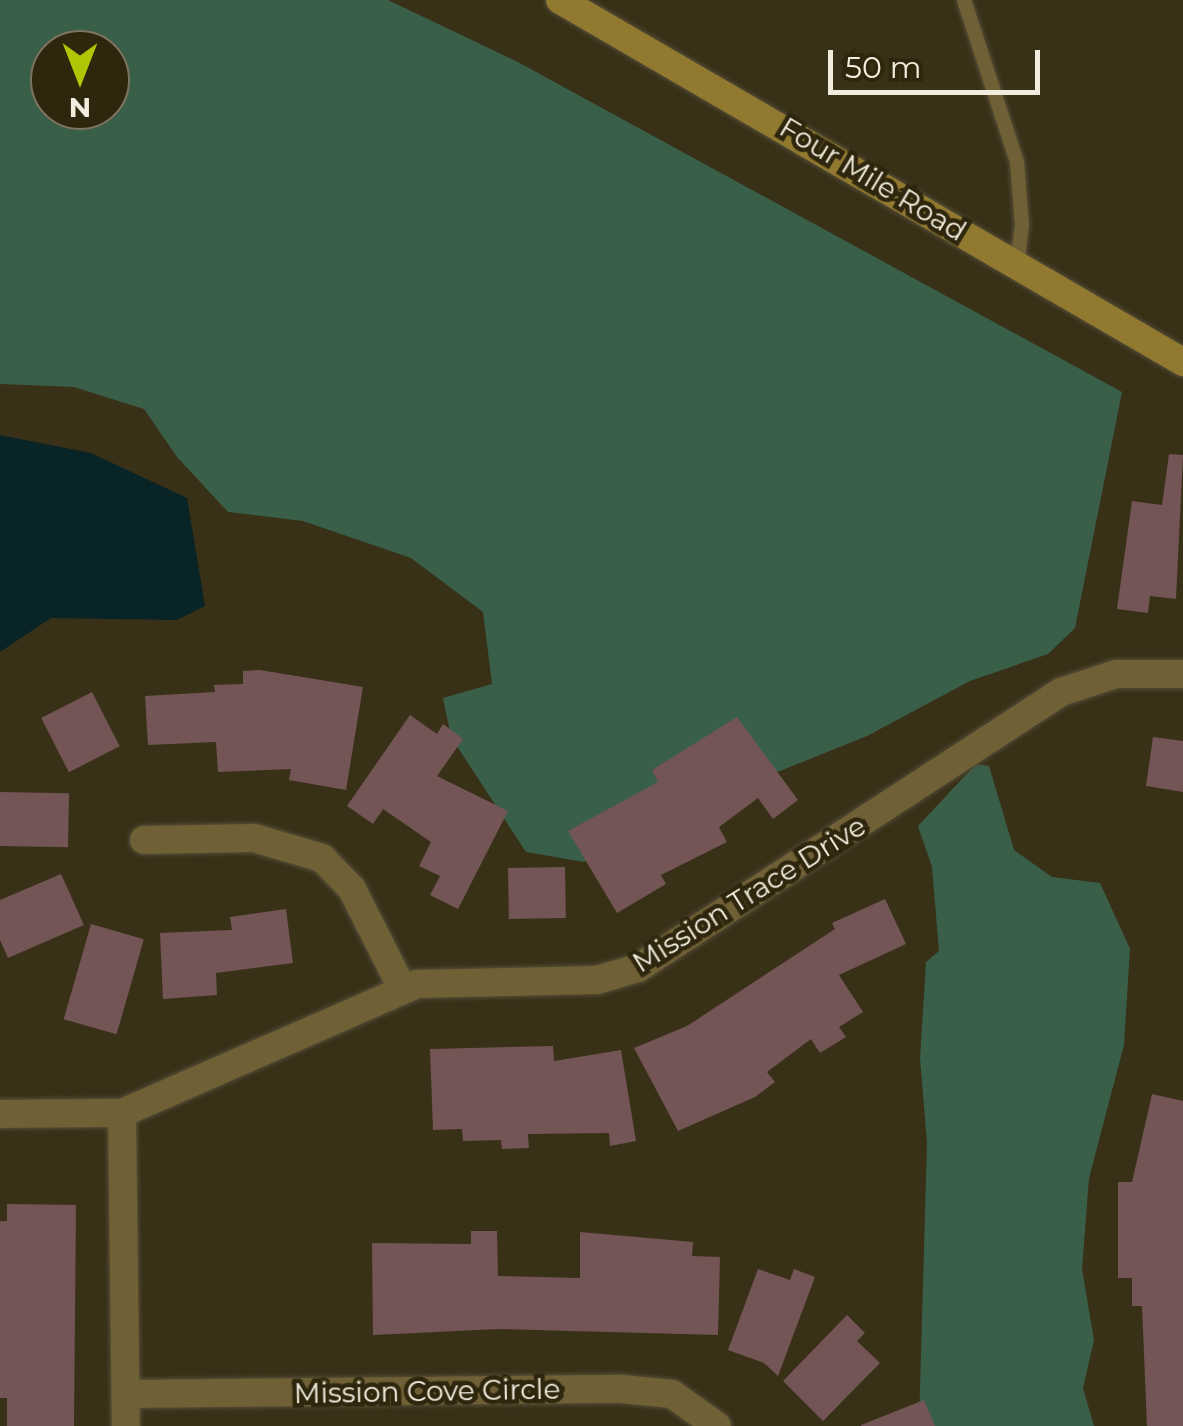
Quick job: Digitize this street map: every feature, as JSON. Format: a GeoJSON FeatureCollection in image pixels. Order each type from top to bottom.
{"type":"FeatureCollection","features":[{"type":"Feature","properties":{"kind":"main road","name":"Four Mile Road"},"geometry":{"type":"LineString","coordinates":[[560,0],[1183,362]]}},
{"type":"Feature","properties":{"kind":"street","name":"Mission Trace Drive"},"geometry":{"type":"LineString","coordinates":[[122,1113],[417,984],[597,980],[638,968],[1061,692],[1116,674],[1183,674]]}},
{"type":"Feature","properties":{"kind":"street"},"geometry":{"type":"LineString","coordinates":[[144,840],[254,838],[322,858],[352,888],[403,990]]}},
{"type":"Feature","properties":{"kind":"street"},"geometry":{"type":"LineString","coordinates":[[0,1114],[122,1113],[126,1426]]}},
{"type":"Feature","properties":{"kind":"street","name":"Mission Cove Circle"},"geometry":{"type":"LineString","coordinates":[[126,1394],[622,1389],[672,1394],[718,1426]]}},
{"type":"Feature","properties":{"kind":"lane"},"geometry":{"type":"LineString","coordinates":[[964,0],[1016,162],[1022,225],[1016,264]]}},
{"type":"Feature","properties":{"kind":"green space"},"geometry":{"type":"Polygon","coordinates":[[[0,0],[388,0],[516,61],[1122,392],[1075,628],[1048,654],[970,681],[867,736],[780,771],[722,778],[619,832],[584,862],[526,852],[451,737],[443,698],[492,684],[483,612],[411,558],[303,521],[228,512],[177,457],[144,409],[74,387],[0,384],[0,0]]]}},
{"type":"Feature","properties":{"kind":"green space"},"geometry":{"type":"Polygon","coordinates":[[[976,764],[989,766],[1014,850],[1052,877],[1100,883],[1130,949],[1124,1045],[1089,1178],[1082,1269],[1094,1340],[1083,1388],[1094,1426],[919,1426],[927,1142],[920,1058],[926,962],[939,951],[932,867],[918,826],[976,764]]]}},
{"type":"Feature","properties":{"kind":"water"},"geometry":{"type":"Polygon","coordinates":[[[0,435],[91,453],[187,498],[205,606],[177,620],[51,618],[0,652],[0,435]]]}},
{"type":"Feature","properties":{"kind":"building"},"geometry":{"type":"Polygon","coordinates":[[[1169,454],[1183,455],[1176,599],[1150,596],[1148,613],[1117,609],[1132,501],[1162,505],[1169,454]]]}},
{"type":"Feature","properties":{"kind":"building"},"geometry":{"type":"Polygon","coordinates":[[[260,670],[363,687],[346,790],[289,780],[291,769],[218,772],[216,742],[148,745],[145,696],[215,692],[214,685],[243,684],[243,671],[260,670]]]}},
{"type":"Feature","properties":{"kind":"building"},"geometry":{"type":"Polygon","coordinates":[[[92,692],[120,746],[69,772],[41,718],[92,692]]]}},
{"type":"Feature","properties":{"kind":"building"},"geometry":{"type":"Polygon","coordinates":[[[410,715],[437,734],[443,724],[463,739],[437,776],[508,811],[458,909],[430,895],[440,876],[419,866],[431,842],[383,809],[373,824],[347,806],[410,715]]]}},
{"type":"Feature","properties":{"kind":"building"},"geometry":{"type":"Polygon","coordinates":[[[737,717],[798,800],[773,819],[758,798],[719,827],[727,842],[661,875],[666,884],[617,913],[568,831],[658,782],[652,770],[737,717]]]}},
{"type":"Feature","properties":{"kind":"building"},"geometry":{"type":"Polygon","coordinates":[[[1153,737],[1183,741],[1183,792],[1146,786],[1153,737]]]}},
{"type":"Feature","properties":{"kind":"building"},"geometry":{"type":"Polygon","coordinates":[[[0,792],[69,793],[68,847],[0,846],[0,792]]]}},
{"type":"Feature","properties":{"kind":"building"},"geometry":{"type":"Polygon","coordinates":[[[565,867],[566,918],[509,919],[508,868],[565,867]]]}},
{"type":"Feature","properties":{"kind":"building"},"geometry":{"type":"Polygon","coordinates":[[[61,874],[84,925],[8,958],[0,940],[0,900],[61,874]]]}},
{"type":"Feature","properties":{"kind":"building"},"geometry":{"type":"Polygon","coordinates":[[[885,899],[906,944],[839,975],[863,1012],[839,1027],[846,1037],[820,1053],[811,1039],[767,1072],[775,1082],[755,1097],[678,1131],[634,1048],[687,1026],[835,929],[832,923],[885,899]]]}},
{"type":"Feature","properties":{"kind":"building"},"geometry":{"type":"Polygon","coordinates":[[[286,909],[293,963],[216,973],[217,995],[163,999],[160,933],[232,930],[230,917],[286,909]]]}},
{"type":"Feature","properties":{"kind":"building"},"geometry":{"type":"Polygon","coordinates":[[[91,924],[144,939],[117,1034],[64,1019],[91,924]]]}},
{"type":"Feature","properties":{"kind":"building"},"geometry":{"type":"Polygon","coordinates":[[[553,1046],[554,1061],[621,1050],[636,1141],[610,1146],[609,1133],[528,1134],[529,1148],[502,1149],[501,1140],[463,1141],[462,1129],[433,1130],[430,1049],[553,1046]]]}},
{"type":"Feature","properties":{"kind":"building"},"geometry":{"type":"Polygon","coordinates":[[[1152,1094],[1183,1101],[1183,1426],[1147,1426],[1142,1306],[1132,1306],[1132,1278],[1118,1278],[1118,1182],[1132,1182],[1152,1094]]]}},
{"type":"Feature","properties":{"kind":"building"},"geometry":{"type":"Polygon","coordinates":[[[7,1204],[76,1205],[74,1426],[7,1426],[7,1398],[0,1398],[0,1221],[7,1221],[7,1204]]]}},
{"type":"Feature","properties":{"kind":"building"},"geometry":{"type":"Polygon","coordinates":[[[471,1231],[497,1231],[498,1276],[580,1278],[580,1232],[693,1242],[692,1256],[720,1257],[718,1335],[499,1329],[373,1335],[372,1243],[471,1244],[471,1231]]]}},
{"type":"Feature","properties":{"kind":"building"},"geometry":{"type":"Polygon","coordinates":[[[758,1269],[790,1280],[794,1269],[815,1277],[778,1376],[764,1363],[728,1350],[758,1269]]]}},
{"type":"Feature","properties":{"kind":"building"},"geometry":{"type":"Polygon","coordinates":[[[847,1315],[865,1333],[857,1341],[880,1363],[823,1421],[783,1381],[847,1315]]]}},
{"type":"Feature","properties":{"kind":"building"},"geometry":{"type":"Polygon","coordinates":[[[924,1400],[935,1426],[861,1426],[861,1425],[924,1400]]]}}]}
